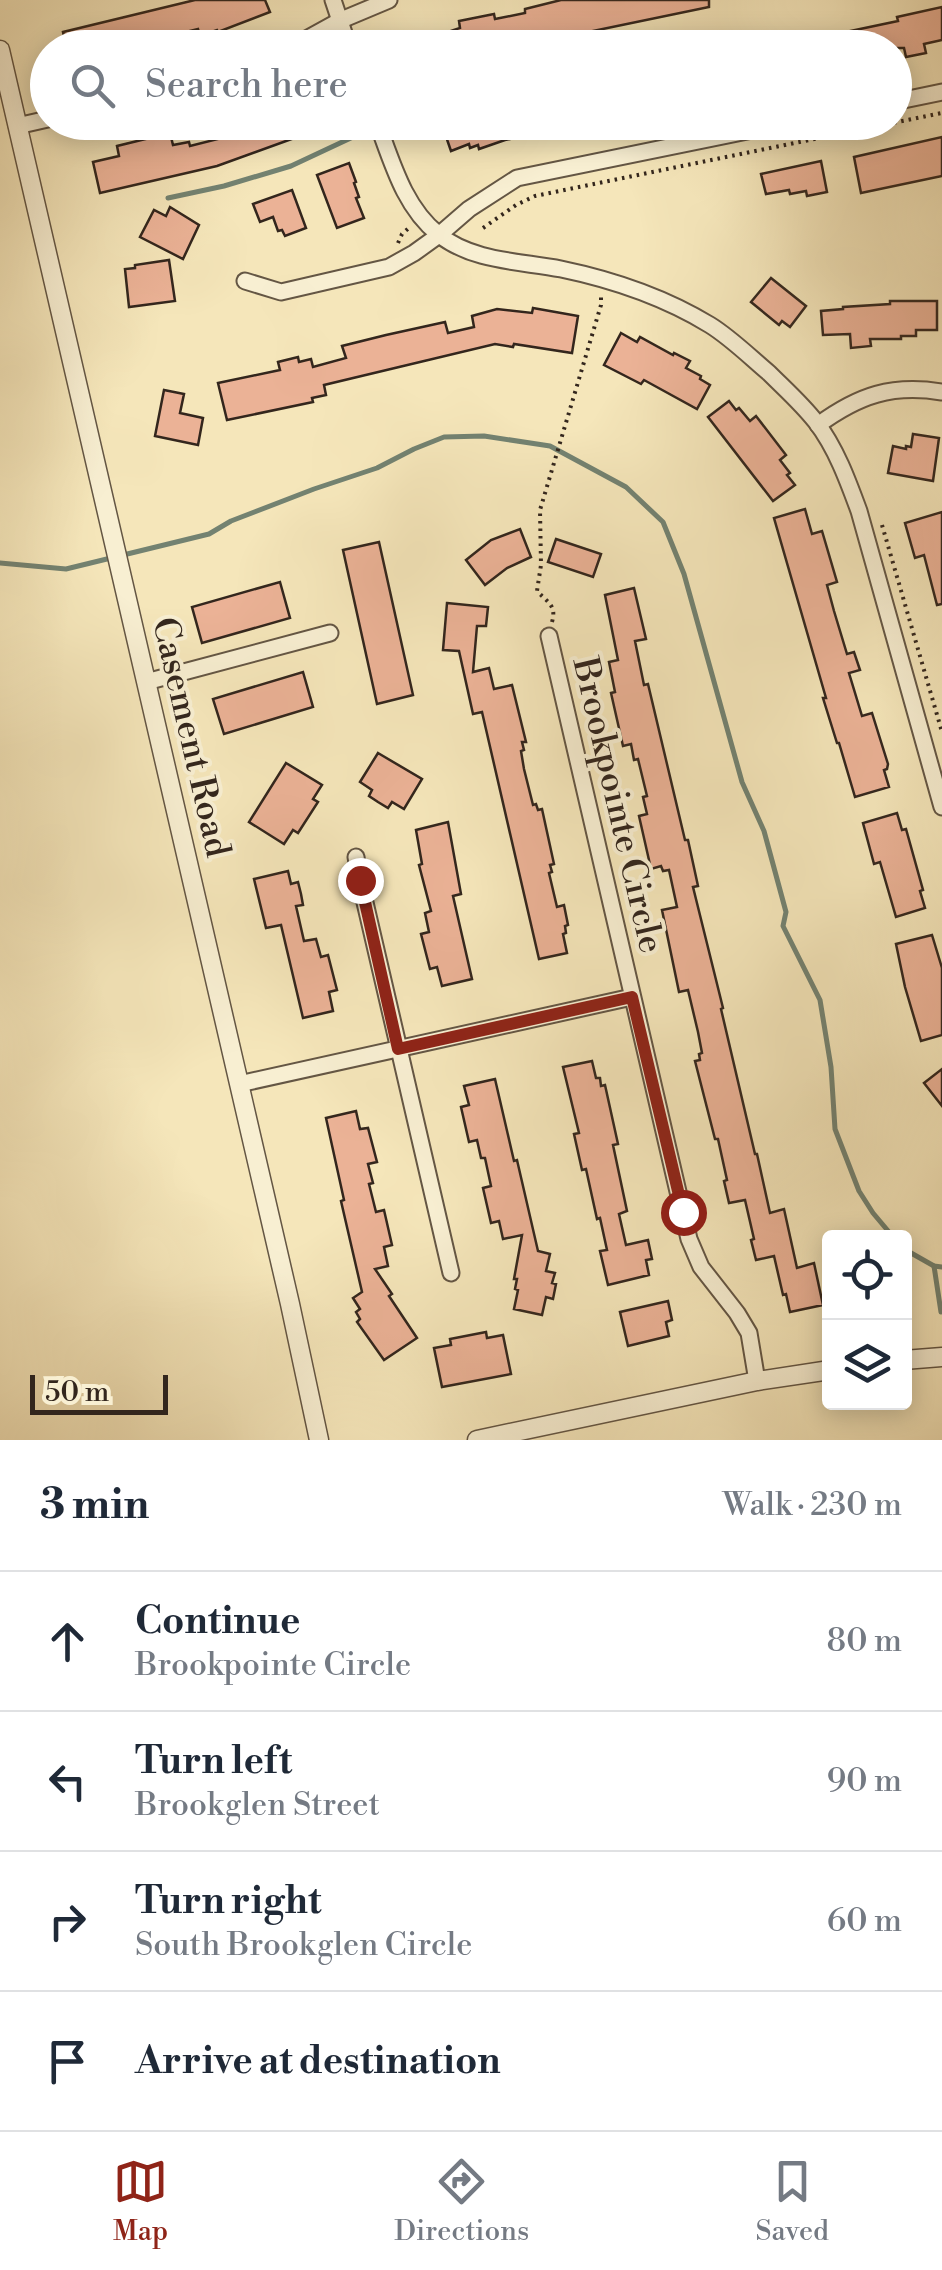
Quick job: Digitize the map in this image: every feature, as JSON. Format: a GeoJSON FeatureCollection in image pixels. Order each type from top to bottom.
{"type":"FeatureCollection","features":[{"type":"Feature","properties":{"kind":"street"},"geometry":{"type":"LineString","coordinates":[[332,0],[342,30]]}},
{"type":"Feature","properties":{"kind":"street"},"geometry":{"type":"LineString","coordinates":[[323,30],[389,0]]}},
{"type":"Feature","properties":{"kind":"street","name":"Casement Road"},"geometry":{"type":"LineString","coordinates":[[0,50],[240,1084],[318,1440]]}},
{"type":"Feature","properties":{"kind":"street"},"geometry":{"type":"LineString","coordinates":[[912,98],[942,92]]}},
{"type":"Feature","properties":{"kind":"street"},"geometry":{"type":"LineString","coordinates":[[17,126],[30,123]]}},
{"type":"Feature","properties":{"kind":"street"},"geometry":{"type":"LineString","coordinates":[[383,140],[397,178],[421,218],[439,235],[485,256],[605,278],[642,291],[713,326],[794,396],[818,424],[846,476],[859,511],[942,807]]}},
{"type":"Feature","properties":{"kind":"street"},"geometry":{"type":"LineString","coordinates":[[245,281],[282,292],[389,267],[517,178],[702,140]]}},
{"type":"Feature","properties":{"kind":"street"},"geometry":{"type":"LineString","coordinates":[[818,424],[841,408],[885,391],[916,388],[942,392]]}},
{"type":"Feature","properties":{"kind":"street"},"geometry":{"type":"LineString","coordinates":[[146,682],[330,633]]}},
{"type":"Feature","properties":{"kind":"street","name":"Brookpointe Circle"},"geometry":{"type":"LineString","coordinates":[[549,636],[689,1239],[701,1268],[749,1333],[757,1381]]}},
{"type":"Feature","properties":{"kind":"street"},"geometry":{"type":"LineString","coordinates":[[356,857],[451,1273]]}},
{"type":"Feature","properties":{"kind":"street"},"geometry":{"type":"LineString","coordinates":[[240,1084],[632,997]]}},
{"type":"Feature","properties":{"kind":"street"},"geometry":{"type":"LineString","coordinates":[[912,1359],[942,1356]]}},
{"type":"Feature","properties":{"kind":"street"},"geometry":{"type":"LineString","coordinates":[[477,1440],[757,1381],[822,1371]]}},
{"type":"Feature","properties":{"kind":"path"},"geometry":{"type":"LineString","coordinates":[[912,119],[942,113]]}},
{"type":"Feature","properties":{"kind":"path"},"geometry":{"type":"LineString","coordinates":[[483,228],[535,196],[810,140]]}},
{"type":"Feature","properties":{"kind":"path"},"geometry":{"type":"LineString","coordinates":[[397,247],[402,234],[421,218]]}},
{"type":"Feature","properties":{"kind":"path"},"geometry":{"type":"LineString","coordinates":[[549,636],[555,612],[548,599],[537,591],[540,510],[602,305],[605,278]]}},
{"type":"Feature","properties":{"kind":"building"},"geometry":{"type":"Polygon","coordinates":[[[195,0],[265,0],[270,12],[223,30],[71,30],[195,0]]]}},
{"type":"Feature","properties":{"kind":"building"},"geometry":{"type":"Polygon","coordinates":[[[561,0],[709,0],[709,7],[598,30],[454,30],[460,28],[459,21],[494,14],[495,19],[525,13],[525,9],[561,0]]]}},
{"type":"Feature","properties":{"kind":"building"},"geometry":{"type":"Polygon","coordinates":[[[942,7],[942,40],[924,44],[926,53],[912,56],[912,30],[855,30],[898,21],[897,17],[942,7]]]}},
{"type":"Feature","properties":{"kind":"building"},"geometry":{"type":"Polygon","coordinates":[[[942,137],[942,176],[861,193],[854,157],[942,137]]]}},
{"type":"Feature","properties":{"kind":"building"},"geometry":{"type":"Polygon","coordinates":[[[141,140],[172,140],[173,145],[189,142],[190,146],[214,140],[289,140],[217,166],[100,193],[93,162],[119,156],[117,146],[141,140]]]}},
{"type":"Feature","properties":{"kind":"building"},"geometry":{"type":"Polygon","coordinates":[[[447,140],[505,140],[479,149],[478,145],[470,148],[469,144],[451,151],[447,140]]]}},
{"type":"Feature","properties":{"kind":"building"},"geometry":{"type":"Polygon","coordinates":[[[821,161],[827,192],[807,196],[806,191],[790,194],[789,190],[766,194],[761,174],[821,161]]]}},
{"type":"Feature","properties":{"kind":"building"},"geometry":{"type":"Polygon","coordinates":[[[349,163],[364,218],[337,228],[317,175],[349,163]]]}},
{"type":"Feature","properties":{"kind":"building"},"geometry":{"type":"Polygon","coordinates":[[[292,190],[306,228],[285,236],[282,230],[278,231],[273,217],[260,222],[253,204],[292,190]]]}},
{"type":"Feature","properties":{"kind":"building"},"geometry":{"type":"Polygon","coordinates":[[[170,207],[199,225],[183,259],[140,237],[154,210],[166,216],[170,207]]]}},
{"type":"Feature","properties":{"kind":"building"},"geometry":{"type":"Polygon","coordinates":[[[169,260],[175,301],[129,307],[125,269],[169,260]]]}},
{"type":"Feature","properties":{"kind":"building"},"geometry":{"type":"Polygon","coordinates":[[[771,278],[806,306],[790,327],[782,321],[779,325],[751,302],[771,278]]]}},
{"type":"Feature","properties":{"kind":"building"},"geometry":{"type":"Polygon","coordinates":[[[890,301],[937,301],[937,330],[916,330],[916,336],[901,339],[870,339],[871,346],[851,348],[850,334],[823,335],[821,311],[890,301]]]}},
{"type":"Feature","properties":{"kind":"building"},"geometry":{"type":"Polygon","coordinates":[[[533,308],[578,316],[572,353],[495,344],[324,385],[326,395],[312,398],[313,402],[227,420],[218,383],[280,370],[278,362],[298,357],[299,362],[311,359],[313,367],[346,358],[342,346],[386,335],[445,322],[448,333],[474,327],[472,316],[497,309],[532,313],[533,308]]]}},
{"type":"Feature","properties":{"kind":"building"},"geometry":{"type":"Polygon","coordinates":[[[621,333],[637,342],[640,337],[690,361],[686,368],[710,385],[697,409],[644,380],[641,384],[604,365],[621,333]]]}},
{"type":"Feature","properties":{"kind":"building"},"geometry":{"type":"Polygon","coordinates":[[[164,390],[184,394],[180,413],[203,418],[198,445],[155,436],[164,390]]]}},
{"type":"Feature","properties":{"kind":"building"},"geometry":{"type":"Polygon","coordinates":[[[729,401],[750,421],[756,416],[786,455],[780,460],[795,485],[773,501],[708,417],[729,401]]]}},
{"type":"Feature","properties":{"kind":"building"},"geometry":{"type":"Polygon","coordinates":[[[913,434],[939,438],[933,481],[888,473],[893,446],[911,447],[913,434]]]}},
{"type":"Feature","properties":{"kind":"building"},"geometry":{"type":"Polygon","coordinates":[[[805,509],[812,534],[822,531],[837,582],[827,585],[847,654],[854,652],[860,670],[849,673],[862,716],[872,713],[888,764],[884,770],[889,787],[855,797],[823,698],[774,518],[805,509]]]}},
{"type":"Feature","properties":{"kind":"building"},"geometry":{"type":"Polygon","coordinates":[[[942,512],[942,604],[937,605],[924,555],[915,558],[905,523],[942,512]]]}},
{"type":"Feature","properties":{"kind":"building"},"geometry":{"type":"Polygon","coordinates":[[[520,529],[531,557],[507,568],[485,585],[466,560],[491,540],[520,529]]]}},
{"type":"Feature","properties":{"kind":"building"},"geometry":{"type":"Polygon","coordinates":[[[556,539],[601,554],[593,577],[548,562],[556,539]]]}},
{"type":"Feature","properties":{"kind":"building"},"geometry":{"type":"Polygon","coordinates":[[[379,542],[413,695],[377,704],[343,550],[379,542]]]}},
{"type":"Feature","properties":{"kind":"building"},"geometry":{"type":"Polygon","coordinates":[[[280,582],[290,618],[202,643],[192,607],[280,582]]]}},
{"type":"Feature","properties":{"kind":"building"},"geometry":{"type":"Polygon","coordinates":[[[634,588],[646,639],[635,641],[644,685],[648,684],[688,840],[698,886],[693,887],[770,1213],[784,1209],[797,1268],[814,1263],[822,1305],[790,1312],[774,1256],[756,1260],[745,1200],[729,1203],[718,1139],[695,1061],[700,1060],[702,1053],[698,1032],[688,990],[679,992],[662,910],[677,907],[669,870],[663,871],[661,866],[651,869],[639,816],[647,814],[643,797],[647,796],[631,744],[623,746],[611,693],[615,692],[609,662],[618,660],[605,595],[634,588]]]}},
{"type":"Feature","properties":{"kind":"building"},"geometry":{"type":"Polygon","coordinates":[[[447,603],[488,607],[486,626],[477,626],[473,672],[489,668],[494,689],[512,685],[526,742],[522,742],[521,751],[524,769],[533,805],[542,809],[554,864],[550,865],[549,873],[557,907],[564,905],[567,953],[539,959],[482,712],[473,714],[459,651],[443,650],[447,603]]]}},
{"type":"Feature","properties":{"kind":"building"},"geometry":{"type":"Polygon","coordinates":[[[303,672],[313,707],[224,734],[213,699],[303,672]]]}},
{"type":"Feature","properties":{"kind":"building"},"geometry":{"type":"Polygon","coordinates":[[[378,753],[422,779],[404,809],[392,802],[388,808],[378,802],[369,796],[372,790],[360,782],[378,753]]]}},
{"type":"Feature","properties":{"kind":"building"},"geometry":{"type":"Polygon","coordinates":[[[286,763],[322,785],[313,799],[318,802],[298,833],[293,830],[284,844],[249,822],[286,763]]]}},
{"type":"Feature","properties":{"kind":"building"},"geometry":{"type":"Polygon","coordinates":[[[897,813],[902,830],[906,829],[925,908],[896,917],[880,862],[874,864],[863,823],[897,813]]]}},
{"type":"Feature","properties":{"kind":"building"},"geometry":{"type":"Polygon","coordinates":[[[448,822],[461,894],[453,896],[472,979],[442,986],[437,967],[430,969],[421,934],[429,932],[425,913],[431,911],[419,865],[422,864],[416,830],[448,822]]]}},
{"type":"Feature","properties":{"kind":"building"},"geometry":{"type":"Polygon","coordinates":[[[288,871],[291,884],[298,882],[301,894],[303,905],[296,906],[304,941],[316,939],[321,957],[328,955],[337,990],[329,992],[333,1011],[303,1018],[281,925],[266,928],[254,879],[288,871]]]}},
{"type":"Feature","properties":{"kind":"building"},"geometry":{"type":"Polygon","coordinates":[[[932,935],[942,968],[942,1035],[921,1041],[896,944],[932,935]]]}},
{"type":"Feature","properties":{"kind":"building"},"geometry":{"type":"Polygon","coordinates":[[[592,1061],[596,1078],[600,1078],[601,1086],[605,1085],[618,1144],[613,1145],[627,1211],[619,1214],[626,1245],[648,1240],[652,1259],[646,1260],[649,1275],[608,1285],[600,1251],[607,1250],[586,1169],[582,1170],[574,1134],[579,1133],[563,1067],[592,1061]]]}},
{"type":"Feature","properties":{"kind":"building"},"geometry":{"type":"Polygon","coordinates":[[[942,1069],[942,1106],[924,1083],[942,1069]]]}},
{"type":"Feature","properties":{"kind":"building"},"geometry":{"type":"Polygon","coordinates":[[[495,1079],[538,1251],[550,1254],[546,1271],[555,1273],[553,1299],[546,1297],[542,1315],[514,1309],[518,1290],[514,1279],[522,1235],[503,1239],[499,1221],[491,1223],[483,1188],[491,1186],[485,1158],[481,1158],[477,1140],[469,1142],[461,1107],[469,1105],[464,1086],[495,1079]]]}},
{"type":"Feature","properties":{"kind":"building"},"geometry":{"type":"Polygon","coordinates":[[[356,1111],[360,1129],[368,1128],[377,1162],[368,1164],[373,1183],[369,1184],[376,1212],[384,1210],[392,1245],[384,1247],[388,1266],[375,1269],[417,1338],[384,1360],[357,1322],[360,1319],[356,1312],[360,1309],[353,1298],[362,1292],[326,1118],[356,1111]]]}},
{"type":"Feature","properties":{"kind":"building"},"geometry":{"type":"Polygon","coordinates":[[[668,1301],[672,1320],[666,1322],[669,1336],[628,1346],[620,1312],[668,1301]]]}},
{"type":"Feature","properties":{"kind":"building"},"geometry":{"type":"Polygon","coordinates":[[[486,1332],[487,1338],[503,1335],[511,1374],[442,1387],[434,1348],[451,1345],[450,1339],[486,1332]]]}},
{"type":"Feature","properties":{"kind":"waterway"},"geometry":{"type":"LineString","coordinates":[[168,198],[291,166],[347,140]]}},
{"type":"Feature","properties":{"kind":"waterway"},"geometry":{"type":"LineString","coordinates":[[0,563],[66,569],[209,534],[231,521],[377,468],[444,437],[484,436],[550,446],[626,487],[663,522],[684,574],[742,782],[764,831],[786,912],[783,926],[820,1000],[831,1067],[835,1129],[859,1191],[887,1230]]}},
{"type":"Feature","properties":{"kind":"waterway"},"geometry":{"type":"LineString","coordinates":[[912,1254],[942,1267]]}},
{"type":"Feature","properties":{"kind":"waterway"},"geometry":{"type":"LineString","coordinates":[[934,1266],[941,1312]]}},
{"type":"Feature","properties":{"kind":"route"},"geometry":{"type":"LineString","coordinates":[[360,880],[398,1049],[632,997],[683,1212]]}}]}
